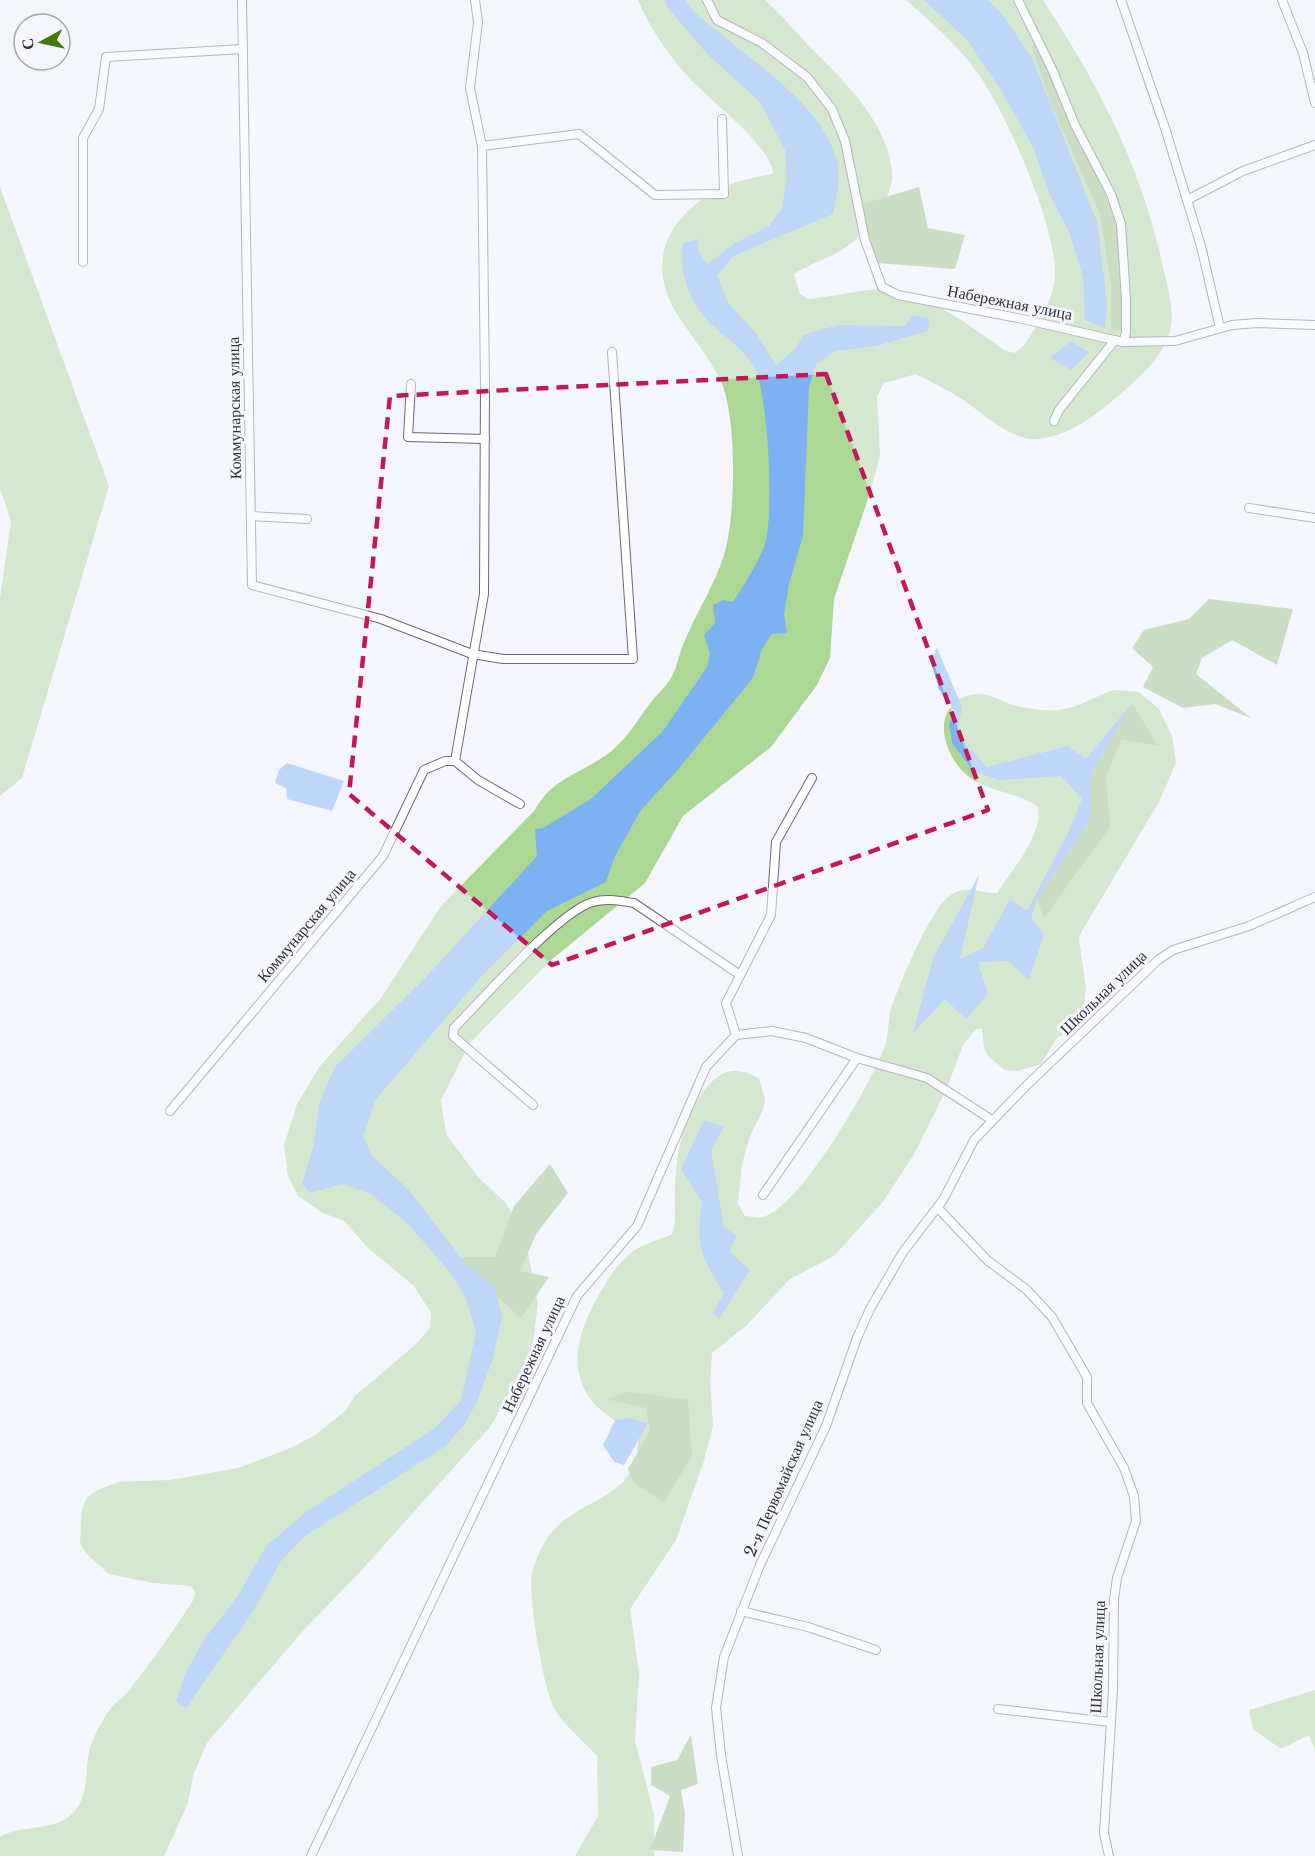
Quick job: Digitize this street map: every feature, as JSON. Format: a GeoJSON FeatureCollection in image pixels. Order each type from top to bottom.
{"type":"FeatureCollection","features":[{"type":"Feature","properties":{"kind":"street","name":"Коммунарская улица"},"geometry":{"type":"LineString","coordinates":[[242,0],[252,585],[381,619],[472,654],[503,659],[633,659],[612,352]]}},
{"type":"Feature","properties":{"kind":"street"},"geometry":{"type":"LineString","coordinates":[[475,0],[478,22],[470,88],[482,147],[484,594],[455,761],[478,780],[520,804]]}},
{"type":"Feature","properties":{"kind":"street","name":"Набережная улица"},"geometry":{"type":"LineString","coordinates":[[706,0],[717,20],[762,43],[807,77],[832,109],[844,141],[870,260],[882,286],[898,295],[1040,322],[1119,341]]}},
{"type":"Feature","properties":{"kind":"street"},"geometry":{"type":"LineString","coordinates":[[1018,0],[1052,69],[1075,125],[1111,194],[1121,224],[1126,333],[1059,410],[1054,421]]}},
{"type":"Feature","properties":{"kind":"street"},"geometry":{"type":"LineString","coordinates":[[1121,0],[1186,200],[1220,328]]}},
{"type":"Feature","properties":{"kind":"street"},"geometry":{"type":"LineString","coordinates":[[1282,0],[1304,53],[1315,103]]}},
{"type":"Feature","properties":{"kind":"street"},"geometry":{"type":"LineString","coordinates":[[83,262],[83,138],[99,109],[106,57],[243,49]]}},
{"type":"Feature","properties":{"kind":"street"},"geometry":{"type":"LineString","coordinates":[[482,147],[579,134],[655,195],[724,194],[722,119]]}},
{"type":"Feature","properties":{"kind":"street"},"geometry":{"type":"LineString","coordinates":[[1186,200],[1243,171],[1315,144]]}},
{"type":"Feature","properties":{"kind":"street"},"geometry":{"type":"LineString","coordinates":[[1119,341],[1175,341],[1220,328],[1257,323],[1315,325]]}},
{"type":"Feature","properties":{"kind":"street"},"geometry":{"type":"LineString","coordinates":[[411,384],[408,437],[485,440]]}},
{"type":"Feature","properties":{"kind":"street"},"geometry":{"type":"LineString","coordinates":[[1249,508],[1315,518]]}},
{"type":"Feature","properties":{"kind":"street"},"geometry":{"type":"LineString","coordinates":[[251,516],[307,519]]}},
{"type":"Feature","properties":{"kind":"street","name":"Коммунарская улица"},"geometry":{"type":"LineString","coordinates":[[170,1111],[383,856],[424,770],[445,761],[455,761]]}},
{"type":"Feature","properties":{"kind":"street"},"geometry":{"type":"LineString","coordinates":[[812,778],[776,842],[771,915],[726,1003],[736,1035],[772,1030],[806,1038],[857,1058],[927,1078],[992,1120]]}},
{"type":"Feature","properties":{"kind":"street","name":"Школьная улица"},"geometry":{"type":"LineString","coordinates":[[974,1140],[1158,960],[1173,950],[1249,926],[1315,897]]}},
{"type":"Feature","properties":{"kind":"street"},"geometry":{"type":"LineString","coordinates":[[533,1105],[453,1036],[454,1028],[567,915],[592,902],[613,899],[634,903],[740,975]]}},
{"type":"Feature","properties":{"kind":"street","name":"Набережная улица"},"geometry":{"type":"LineString","coordinates":[[310,1856],[577,1296],[637,1226],[706,1067],[736,1035]]}},
{"type":"Feature","properties":{"kind":"street"},"geometry":{"type":"LineString","coordinates":[[763,1195],[857,1058]]}},
{"type":"Feature","properties":{"kind":"street","name":"2-я Первомайская улица"},"geometry":{"type":"LineString","coordinates":[[738,1856],[720,1755],[716,1708],[724,1657],[760,1565],[826,1426],[857,1338],[870,1309],[903,1252],[938,1208],[974,1140]]}},
{"type":"Feature","properties":{"kind":"street","name":"Школьная улица"},"geometry":{"type":"LineString","coordinates":[[938,1208],[987,1260],[1027,1290],[1052,1317],[1087,1377],[1087,1403],[1124,1468],[1134,1496],[1136,1521],[1117,1578],[1114,1599],[1104,1833],[1109,1856]]}},
{"type":"Feature","properties":{"kind":"street"},"geometry":{"type":"LineString","coordinates":[[741,1611],[808,1627],[876,1650]]}},
{"type":"Feature","properties":{"kind":"street"},"geometry":{"type":"LineString","coordinates":[[998,1709],[1110,1722]]}},
{"type":"Feature","properties":{"kind":"highlighted area"},"geometry":{"type":"Polygon","coordinates":[[[826,374],[988,810],[552,965],[349,794],[390,396],[826,374]]]}},
{"type":"Feature","properties":{"kind":"green space"},"geometry":{"type":"Polygon","coordinates":[[[638,0],[765,0],[849,87],[872,117],[888,151],[892,170],[887,196],[872,220],[854,241],[838,252],[794,274],[800,294],[808,299],[882,289],[897,290],[946,310],[1004,350],[1014,353],[1024,344],[1036,327],[1053,290],[1055,274],[1053,253],[1039,200],[1016,143],[979,75],[945,35],[906,0],[1043,0],[1100,96],[1131,161],[1154,231],[1169,292],[1172,317],[1169,334],[1154,361],[1141,376],[1110,403],[1079,425],[1045,438],[1024,438],[1014,434],[955,395],[916,374],[884,383],[877,396],[880,455],[870,493],[834,599],[830,658],[817,685],[771,747],[683,816],[645,883],[550,961],[469,1044],[441,1100],[446,1134],[478,1177],[506,1203],[525,1237],[538,1304],[532,1351],[491,1426],[359,1573],[302,1632],[207,1743],[193,1776],[188,1803],[164,1856],[0,1856],[0,1837],[18,1830],[48,1826],[66,1819],[73,1813],[83,1797],[90,1749],[101,1724],[111,1708],[128,1692],[147,1667],[194,1599],[195,1592],[191,1586],[153,1583],[109,1574],[86,1553],[80,1543],[82,1510],[87,1497],[118,1482],[170,1480],[238,1468],[293,1447],[315,1435],[345,1411],[355,1396],[415,1345],[430,1328],[431,1313],[414,1286],[368,1248],[344,1221],[323,1213],[298,1196],[288,1176],[284,1145],[297,1104],[320,1066],[381,998],[441,906],[535,810],[552,788],[597,761],[619,744],[668,683],[724,555],[733,494],[732,444],[727,400],[717,374],[673,307],[665,286],[662,266],[665,247],[673,230],[684,215],[699,201],[737,182],[773,173],[770,162],[751,137],[691,80],[676,62],[661,42],[638,0]]]}},
{"type":"Feature","properties":{"kind":"green space"},"geometry":{"type":"Polygon","coordinates":[[[1031,45],[1040,47],[1113,212],[1121,271],[1121,330],[1111,330],[1111,284],[1100,214],[1051,104],[1031,45]]]}},
{"type":"Feature","properties":{"kind":"green space"},"geometry":{"type":"Polygon","coordinates":[[[0,187],[109,486],[22,778],[0,796],[0,598],[11,522],[0,488],[0,187]]]}},
{"type":"Feature","properties":{"kind":"green space"},"geometry":{"type":"Polygon","coordinates":[[[919,187],[928,228],[965,235],[955,269],[877,263],[860,205],[919,187]]]}},
{"type":"Feature","properties":{"kind":"green space"},"geometry":{"type":"Polygon","coordinates":[[[1209,599],[1293,609],[1277,665],[1232,640],[1202,658],[1196,674],[1251,718],[1215,704],[1183,708],[1143,687],[1153,667],[1132,648],[1144,630],[1189,619],[1209,599]]]}},
{"type":"Feature","properties":{"kind":"green space"},"geometry":{"type":"Polygon","coordinates":[[[1114,690],[1139,692],[1159,709],[1172,736],[1176,763],[1159,802],[1079,938],[1086,989],[1084,1004],[1071,1029],[1056,1039],[1041,1064],[1018,1071],[1005,1070],[988,1056],[984,1047],[982,1029],[976,1029],[963,1045],[947,1088],[914,1154],[883,1202],[834,1256],[790,1279],[747,1325],[712,1353],[710,1381],[713,1426],[703,1464],[676,1540],[630,1609],[639,1673],[635,1741],[654,1814],[654,1856],[575,1856],[598,1816],[597,1756],[558,1714],[550,1697],[534,1620],[532,1573],[543,1546],[552,1532],[566,1519],[610,1493],[622,1483],[631,1471],[637,1454],[638,1432],[600,1409],[588,1396],[581,1380],[578,1364],[579,1345],[584,1325],[605,1283],[625,1259],[635,1250],[672,1234],[675,1219],[677,1164],[682,1136],[698,1098],[713,1080],[731,1071],[744,1072],[759,1078],[765,1099],[742,1164],[738,1204],[745,1216],[763,1217],[778,1208],[796,1191],[815,1168],[851,1113],[878,1063],[885,1045],[891,1009],[923,934],[939,907],[946,899],[959,891],[997,893],[1026,851],[1037,827],[1037,806],[977,782],[961,770],[945,738],[946,716],[951,707],[968,695],[983,694],[1022,707],[1058,710],[1073,707],[1114,690]]]}},
{"type":"Feature","properties":{"kind":"green space"},"geometry":{"type":"Polygon","coordinates":[[[1132,703],[1158,746],[1122,739],[1106,776],[1110,827],[1044,918],[1037,899],[1090,819],[1090,776],[1132,703]]]}},
{"type":"Feature","properties":{"kind":"green space"},"geometry":{"type":"Polygon","coordinates":[[[550,1164],[568,1193],[536,1234],[520,1271],[549,1277],[521,1318],[454,1257],[495,1257],[514,1206],[550,1164]]]}},
{"type":"Feature","properties":{"kind":"green space"},"geometry":{"type":"Polygon","coordinates":[[[628,1392],[688,1400],[692,1456],[664,1502],[634,1483],[628,1469],[650,1431],[646,1408],[606,1399],[628,1392]]]}},
{"type":"Feature","properties":{"kind":"green space"},"geometry":{"type":"Polygon","coordinates":[[[1315,1690],[1315,1750],[1309,1735],[1281,1749],[1253,1729],[1249,1710],[1315,1690]]]}},
{"type":"Feature","properties":{"kind":"green space"},"geometry":{"type":"Polygon","coordinates":[[[691,1735],[698,1784],[681,1790],[685,1814],[683,1852],[650,1850],[670,1796],[651,1785],[651,1767],[677,1760],[691,1735]]]}},
{"type":"Feature","properties":{"kind":"water"},"geometry":{"type":"Polygon","coordinates":[[[665,0],[686,0],[700,17],[776,79],[813,116],[827,136],[836,158],[839,182],[833,214],[733,256],[717,276],[729,304],[756,333],[776,365],[796,348],[803,335],[838,325],[905,326],[913,315],[929,318],[928,331],[876,346],[835,351],[816,364],[809,387],[803,536],[789,584],[784,614],[787,633],[772,634],[762,649],[753,678],[675,773],[641,810],[615,856],[606,882],[547,911],[481,977],[376,1099],[363,1136],[373,1157],[408,1189],[466,1264],[495,1288],[502,1317],[493,1358],[477,1402],[464,1425],[446,1446],[305,1536],[281,1561],[254,1610],[186,1708],[176,1702],[185,1674],[203,1641],[239,1594],[266,1546],[306,1512],[435,1428],[461,1400],[476,1332],[466,1299],[453,1276],[408,1224],[371,1194],[342,1184],[310,1193],[302,1184],[314,1144],[320,1100],[335,1067],[427,976],[537,856],[535,829],[543,828],[591,799],[663,731],[707,667],[710,653],[704,635],[715,623],[713,605],[723,600],[733,602],[764,547],[769,511],[769,459],[764,407],[756,371],[747,357],[712,325],[697,307],[687,287],[682,254],[683,243],[699,239],[698,250],[707,264],[735,243],[769,226],[782,208],[787,175],[785,150],[760,102],[708,55],[667,7],[665,0]]]}},
{"type":"Feature","properties":{"kind":"water"},"geometry":{"type":"Polygon","coordinates":[[[924,0],[988,0],[1003,15],[1033,60],[1097,222],[1107,302],[1105,328],[1085,320],[1083,277],[1070,234],[1049,193],[1033,147],[1001,90],[967,40],[924,0]]]}},
{"type":"Feature","properties":{"kind":"water"},"geometry":{"type":"Polygon","coordinates":[[[1071,341],[1089,352],[1071,370],[1050,358],[1071,341]]]}},
{"type":"Feature","properties":{"kind":"water"},"geometry":{"type":"Polygon","coordinates":[[[937,648],[962,707],[957,735],[987,767],[1068,746],[1086,759],[1132,703],[1090,776],[1090,819],[1037,899],[1031,918],[1044,935],[1029,980],[1008,961],[978,962],[988,994],[966,1019],[945,999],[913,1033],[933,958],[979,875],[960,959],[983,948],[1010,899],[1027,911],[1068,833],[1082,799],[1061,776],[999,780],[973,771],[952,743],[949,725],[955,711],[939,689],[931,662],[937,648]]]}},
{"type":"Feature","properties":{"kind":"water"},"geometry":{"type":"Polygon","coordinates":[[[287,763],[344,781],[332,811],[287,799],[286,788],[275,783],[279,770],[287,763]]]}},
{"type":"Feature","properties":{"kind":"water"},"geometry":{"type":"Polygon","coordinates":[[[704,1120],[724,1127],[711,1150],[724,1227],[737,1236],[729,1251],[750,1270],[719,1319],[713,1313],[724,1293],[710,1270],[702,1250],[699,1229],[702,1202],[681,1169],[704,1120]]]}},
{"type":"Feature","properties":{"kind":"water"},"geometry":{"type":"Polygon","coordinates":[[[628,1418],[648,1423],[624,1465],[614,1462],[603,1445],[615,1420],[628,1418]]]}}]}
